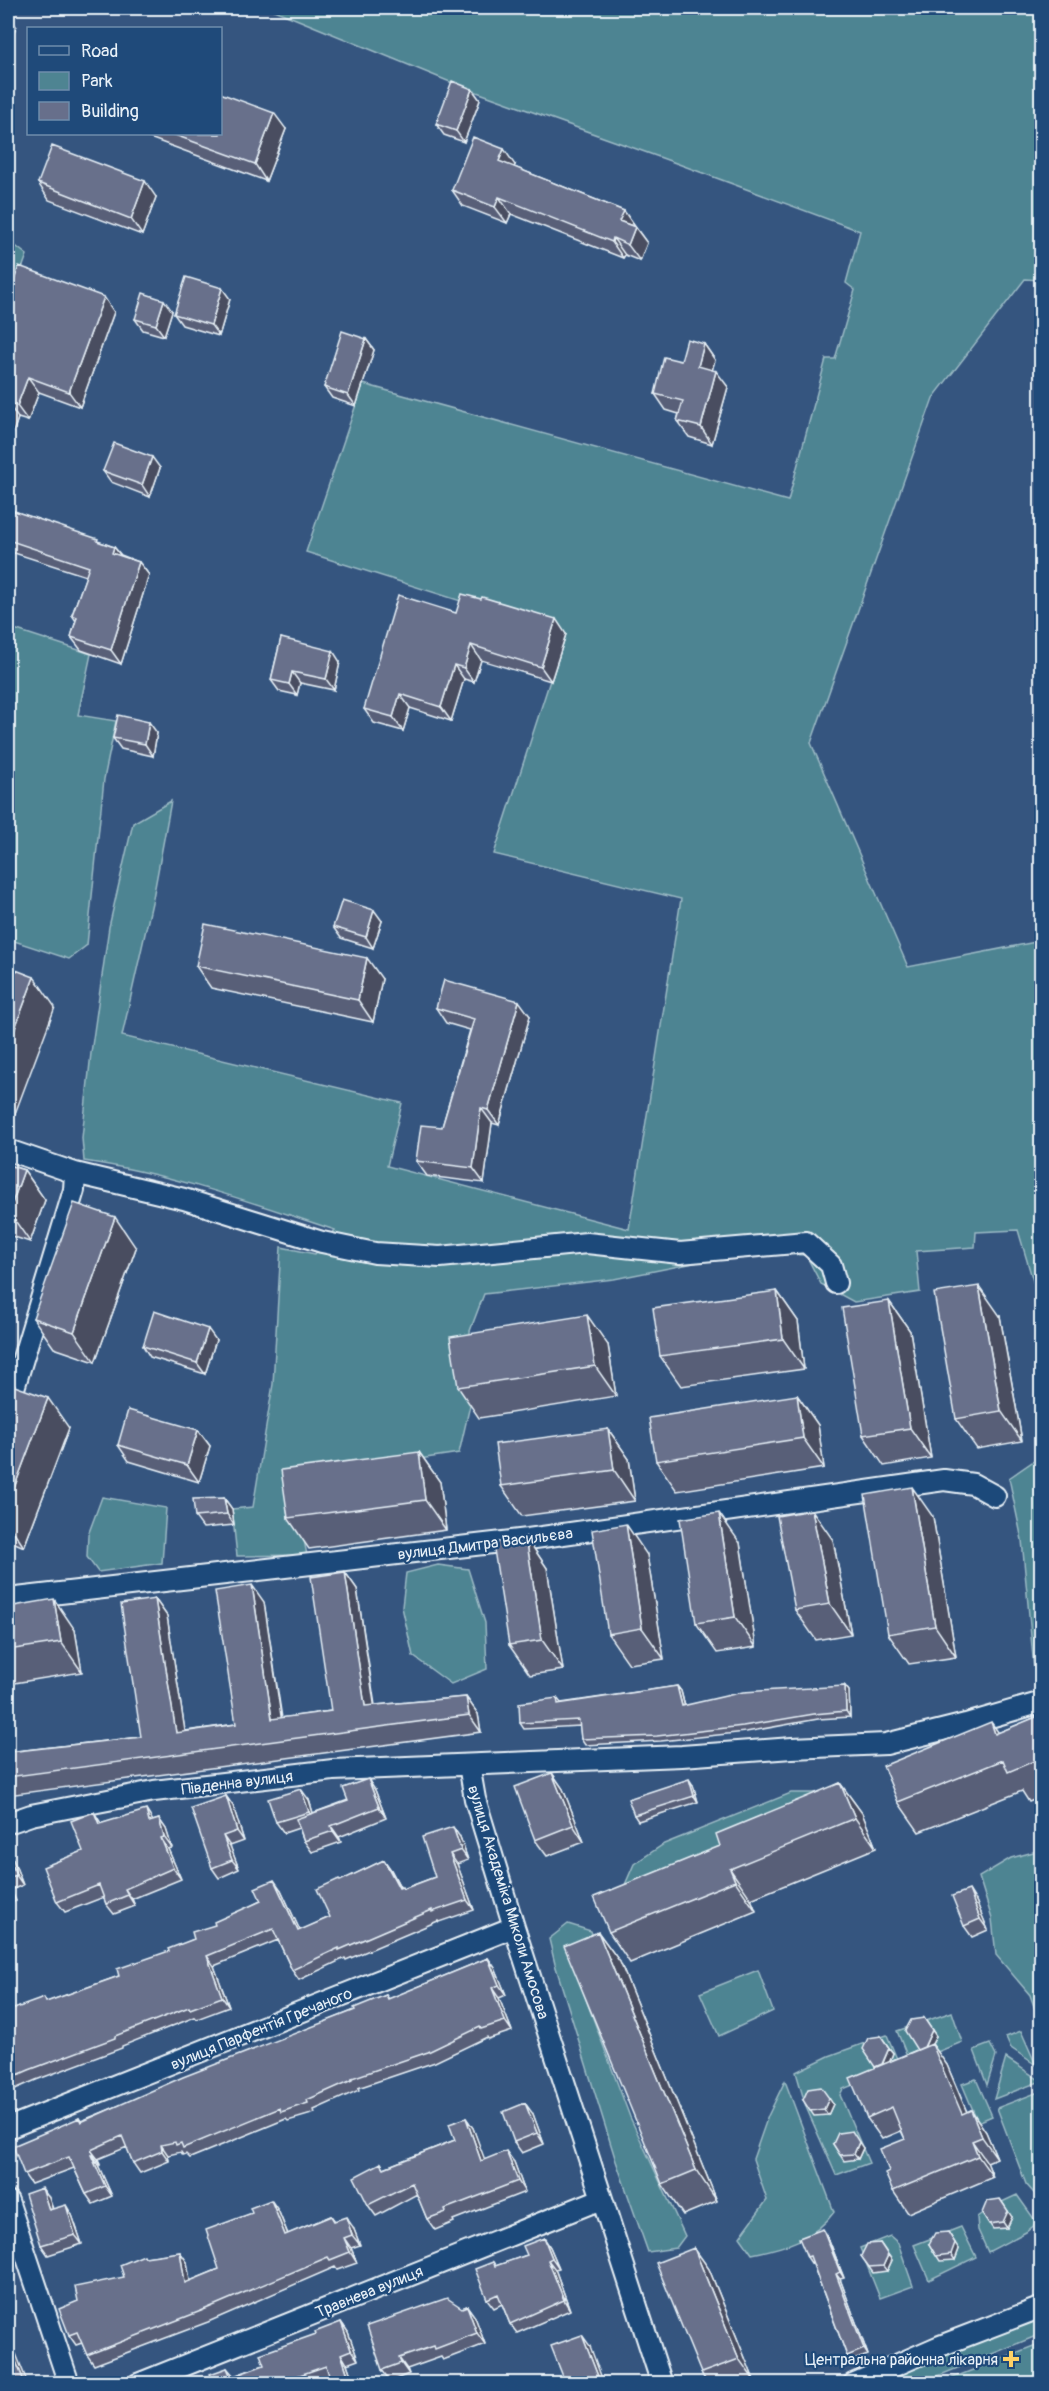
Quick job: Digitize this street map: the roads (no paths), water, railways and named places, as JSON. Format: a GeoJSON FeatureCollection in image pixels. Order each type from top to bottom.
{"type":"FeatureCollection","features":[{"type":"Feature","properties":{"kind":"street"},"geometry":{"type":"LineString","coordinates":[[8,1150],[75,1173],[184,1199],[322,1242],[375,1253],[440,1257],[587,1243],[680,1253],[806,1242],[831,1265],[836,1283]]}},
{"type":"Feature","properties":{"kind":"street"},"geometry":{"type":"LineString","coordinates":[[8,1408],[74,1190],[75,1173]]}},
{"type":"Feature","properties":{"kind":"street","name":"вулиця Дмитра Васильєва"},"geometry":{"type":"LineString","coordinates":[[8,1599],[528,1539],[944,1480],[973,1484],[995,1496]]}},
{"type":"Feature","properties":{"kind":"street","name":"вулиця Академіка Миколи Амосова"},"geometry":{"type":"LineString","coordinates":[[662,2384],[514,1927],[475,1799],[469,1765],[886,1744],[1041,1702]]}},
{"type":"Feature","properties":{"kind":"street","name":"Південна вулиця"},"geometry":{"type":"LineString","coordinates":[[8,1823],[31,1815],[154,1791],[333,1770],[469,1765]]}},
{"type":"Feature","properties":{"kind":"street","name":"вулиця Парфентія Гречаного"},"geometry":{"type":"LineString","coordinates":[[8,2128],[514,1927]]}},
{"type":"Feature","properties":{"kind":"street","name":"Травнева вулиця"},"geometry":{"type":"LineString","coordinates":[[138,2384],[601,2199]]}},
{"type":"Feature","properties":{"kind":"street"},"geometry":{"type":"LineString","coordinates":[[8,2201],[69,2384]]}},
{"type":"Feature","properties":{"kind":"street"},"geometry":{"type":"LineString","coordinates":[[853,2384],[940,2346],[1041,2307]]}},
{"type":"Feature","properties":{"kind":"place","name":"Центральна районна лікарня"},"geometry":{"type":"Point","coordinates":[1011,2359]}}]}
